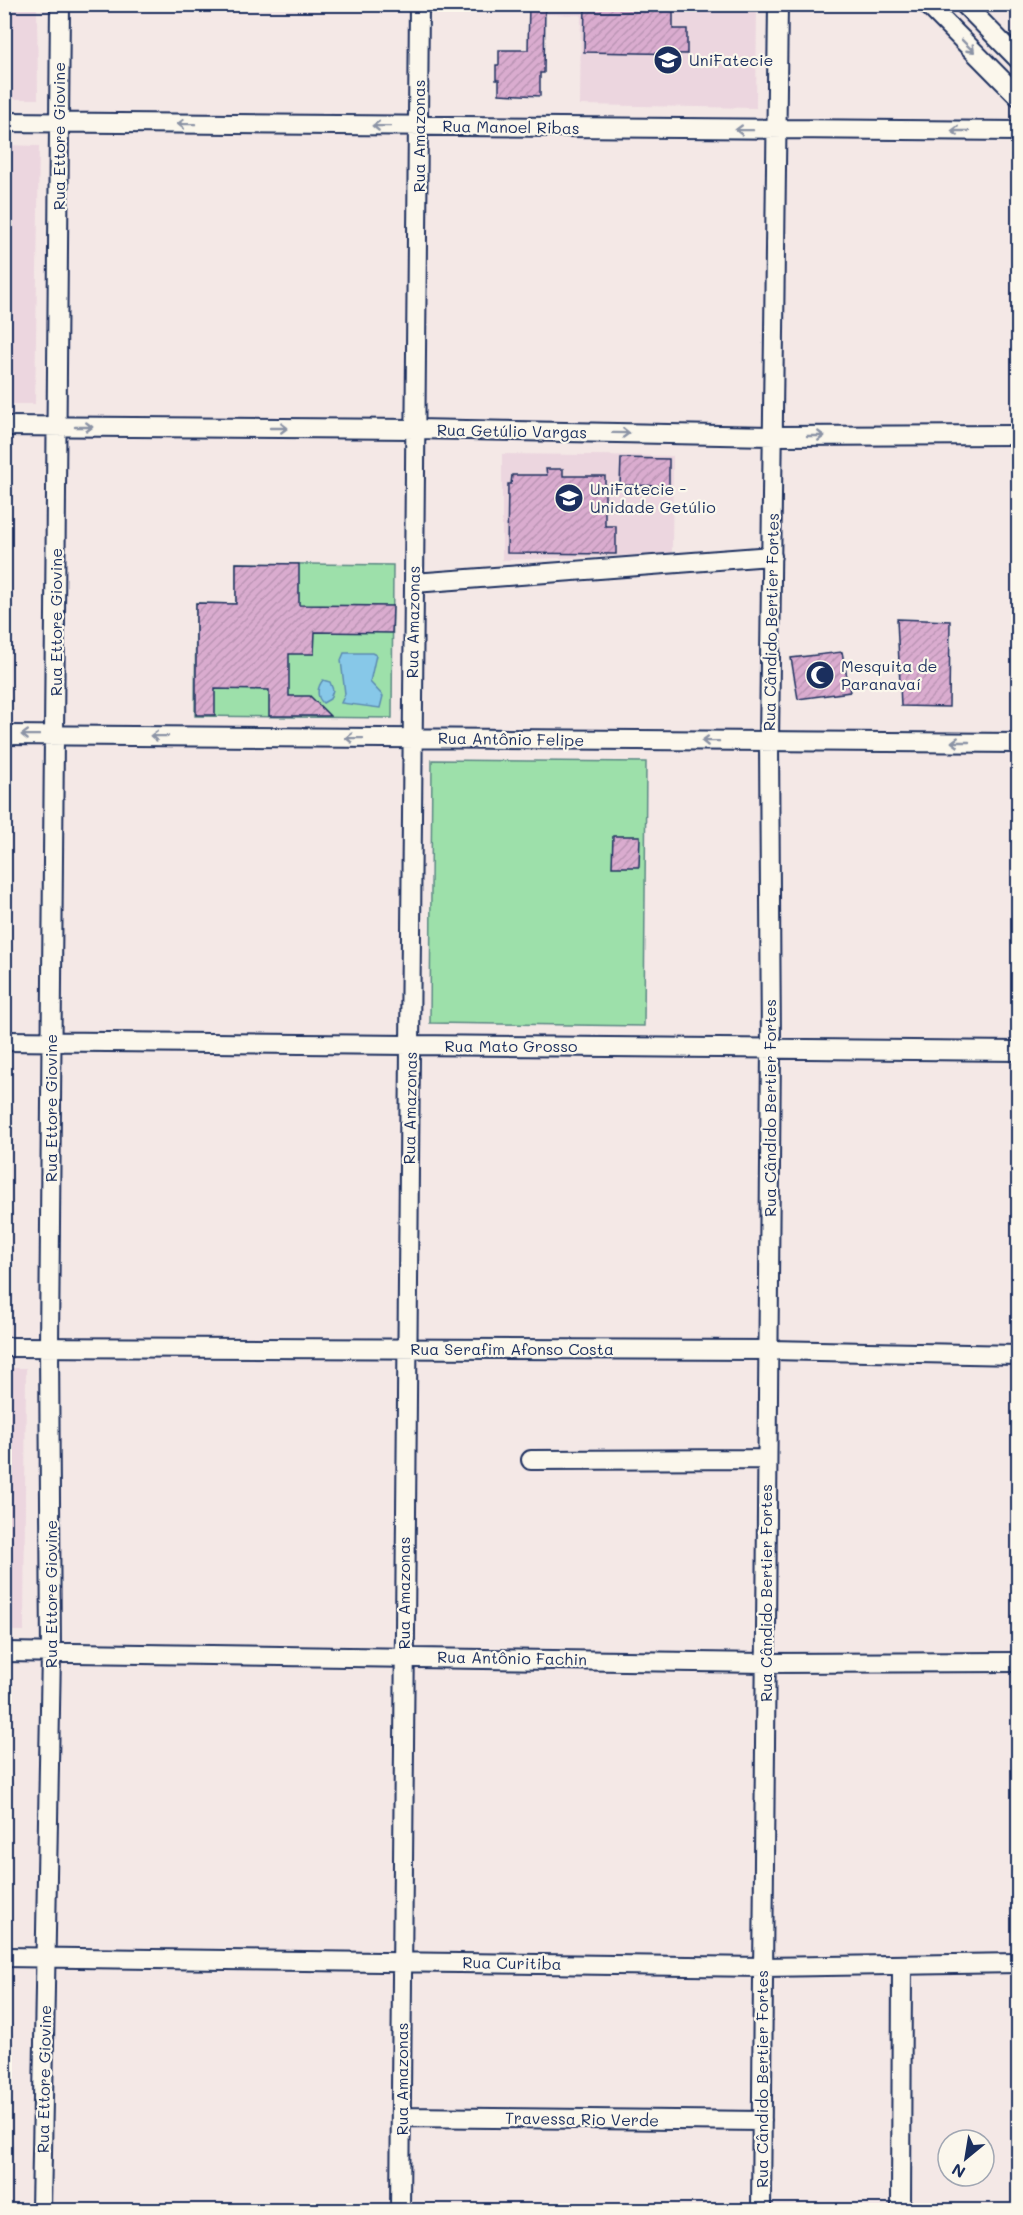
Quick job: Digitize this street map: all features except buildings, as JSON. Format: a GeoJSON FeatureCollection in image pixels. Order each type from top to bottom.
{"type":"FeatureCollection","features":[{"type":"Feature","properties":{"kind":"street","name":"Rua Ettore Giovine"},"geometry":{"type":"LineString","coordinates":[[41,2211],[51,1653],[49,1347],[60,4]]}},
{"type":"Feature","properties":{"kind":"street","name":"Rua Amazonas"},"geometry":{"type":"LineString","coordinates":[[400,2211],[406,1349],[411,1046],[420,4]]}},
{"type":"Feature","properties":{"kind":"street","name":"Rua Cândido Bertier Fortes"},"geometry":{"type":"LineString","coordinates":[[761,2211],[771,1048],[769,742],[778,4]]}},
{"type":"Feature","properties":{"kind":"street"},"geometry":{"type":"LineString","coordinates":[[927,4],[1018,96]]}},
{"type":"Feature","properties":{"kind":"street"},"geometry":{"type":"LineString","coordinates":[[964,4],[1018,59]]}},
{"type":"Feature","properties":{"kind":"street","name":"Rua Manoel Ribas"},"geometry":{"type":"LineString","coordinates":[[4,122],[1018,131]]}},
{"type":"Feature","properties":{"kind":"street","name":"Rua Getúlio Vargas"},"geometry":{"type":"LineString","coordinates":[[4,426],[416,429],[774,436],[1018,435]]}},
{"type":"Feature","properties":{"kind":"street"},"geometry":{"type":"LineString","coordinates":[[414,583],[772,556]]}},
{"type":"Feature","properties":{"kind":"street","name":"Rua Antônio Felipe"},"geometry":{"type":"LineString","coordinates":[[4,735],[1018,743]]}},
{"type":"Feature","properties":{"kind":"street","name":"Rua Mato Grosso"},"geometry":{"type":"LineString","coordinates":[[4,1041],[1018,1051]]}},
{"type":"Feature","properties":{"kind":"street","name":"Rua Serafim Afonso Costa"},"geometry":{"type":"LineString","coordinates":[[4,1347],[769,1350],[1018,1355]]}},
{"type":"Feature","properties":{"kind":"street"},"geometry":{"type":"LineString","coordinates":[[531,1460],[766,1459]]}},
{"type":"Feature","properties":{"kind":"street","name":"Rua Antônio Fachin"},"geometry":{"type":"LineString","coordinates":[[4,1653],[404,1656],[765,1663],[1018,1662]]}},
{"type":"Feature","properties":{"kind":"street","name":"Rua Curitiba"},"geometry":{"type":"LineString","coordinates":[[4,1957],[763,1967],[1018,1963]]}},
{"type":"Feature","properties":{"kind":"street"},"geometry":{"type":"LineString","coordinates":[[901,2211],[902,1965]]}},
{"type":"Feature","properties":{"kind":"street","name":"Travessa Rio Verde"},"geometry":{"type":"LineString","coordinates":[[402,2117],[762,2121]]}},
{"type":"Feature","properties":{"kind":"shaded area","name":"UniFatecie"},"geometry":{"type":"Polygon","coordinates":[[[546,4],[757,5],[756,108],[580,105],[581,15],[546,14],[546,4]]]}},
{"type":"Feature","properties":{"kind":"shaded area"},"geometry":{"type":"Polygon","coordinates":[[[4,5],[37,5],[38,99],[5,99],[4,5]]]}},
{"type":"Feature","properties":{"kind":"shaded area"},"geometry":{"type":"Polygon","coordinates":[[[5,145],[39,146],[35,404],[5,404],[5,145]]]}},
{"type":"Feature","properties":{"kind":"shaded area"},"geometry":{"type":"Polygon","coordinates":[[[502,454],[673,456],[672,554],[502,560],[502,454]]]}},
{"type":"Feature","properties":{"kind":"shaded area"},"geometry":{"type":"Polygon","coordinates":[[[5,1368],[26,1368],[24,1631],[5,1631],[5,1368]]]}},
{"type":"Feature","properties":{"kind":"green space"},"geometry":{"type":"Polygon","coordinates":[[[236,563],[393,565],[392,718],[195,716],[196,603],[236,604],[236,563]]]}},
{"type":"Feature","properties":{"kind":"green space"},"geometry":{"type":"Polygon","coordinates":[[[432,760],[646,762],[644,1026],[430,1023],[432,760]]]}},
{"type":"Feature","properties":{"kind":"water"},"geometry":{"type":"Polygon","coordinates":[[[344,653],[376,655],[370,682],[383,696],[380,708],[341,703],[345,694],[341,660],[344,653]]]}},
{"type":"Feature","properties":{"kind":"water"},"geometry":{"type":"Polygon","coordinates":[[[323,680],[330,682],[333,690],[330,699],[323,703],[318,692],[323,680]]]}},
{"type":"Feature","properties":{"kind":"place","name":"UniFatecie"},"geometry":{"type":"Point","coordinates":[668,60]}},
{"type":"Feature","properties":{"kind":"place","name":"UniFatecie - Unidade Getúlio"},"geometry":{"type":"Point","coordinates":[569,498]}},
{"type":"Feature","properties":{"kind":"place","name":"Mesquita de Paranavaí"},"geometry":{"type":"Point","coordinates":[820,675]}}]}
